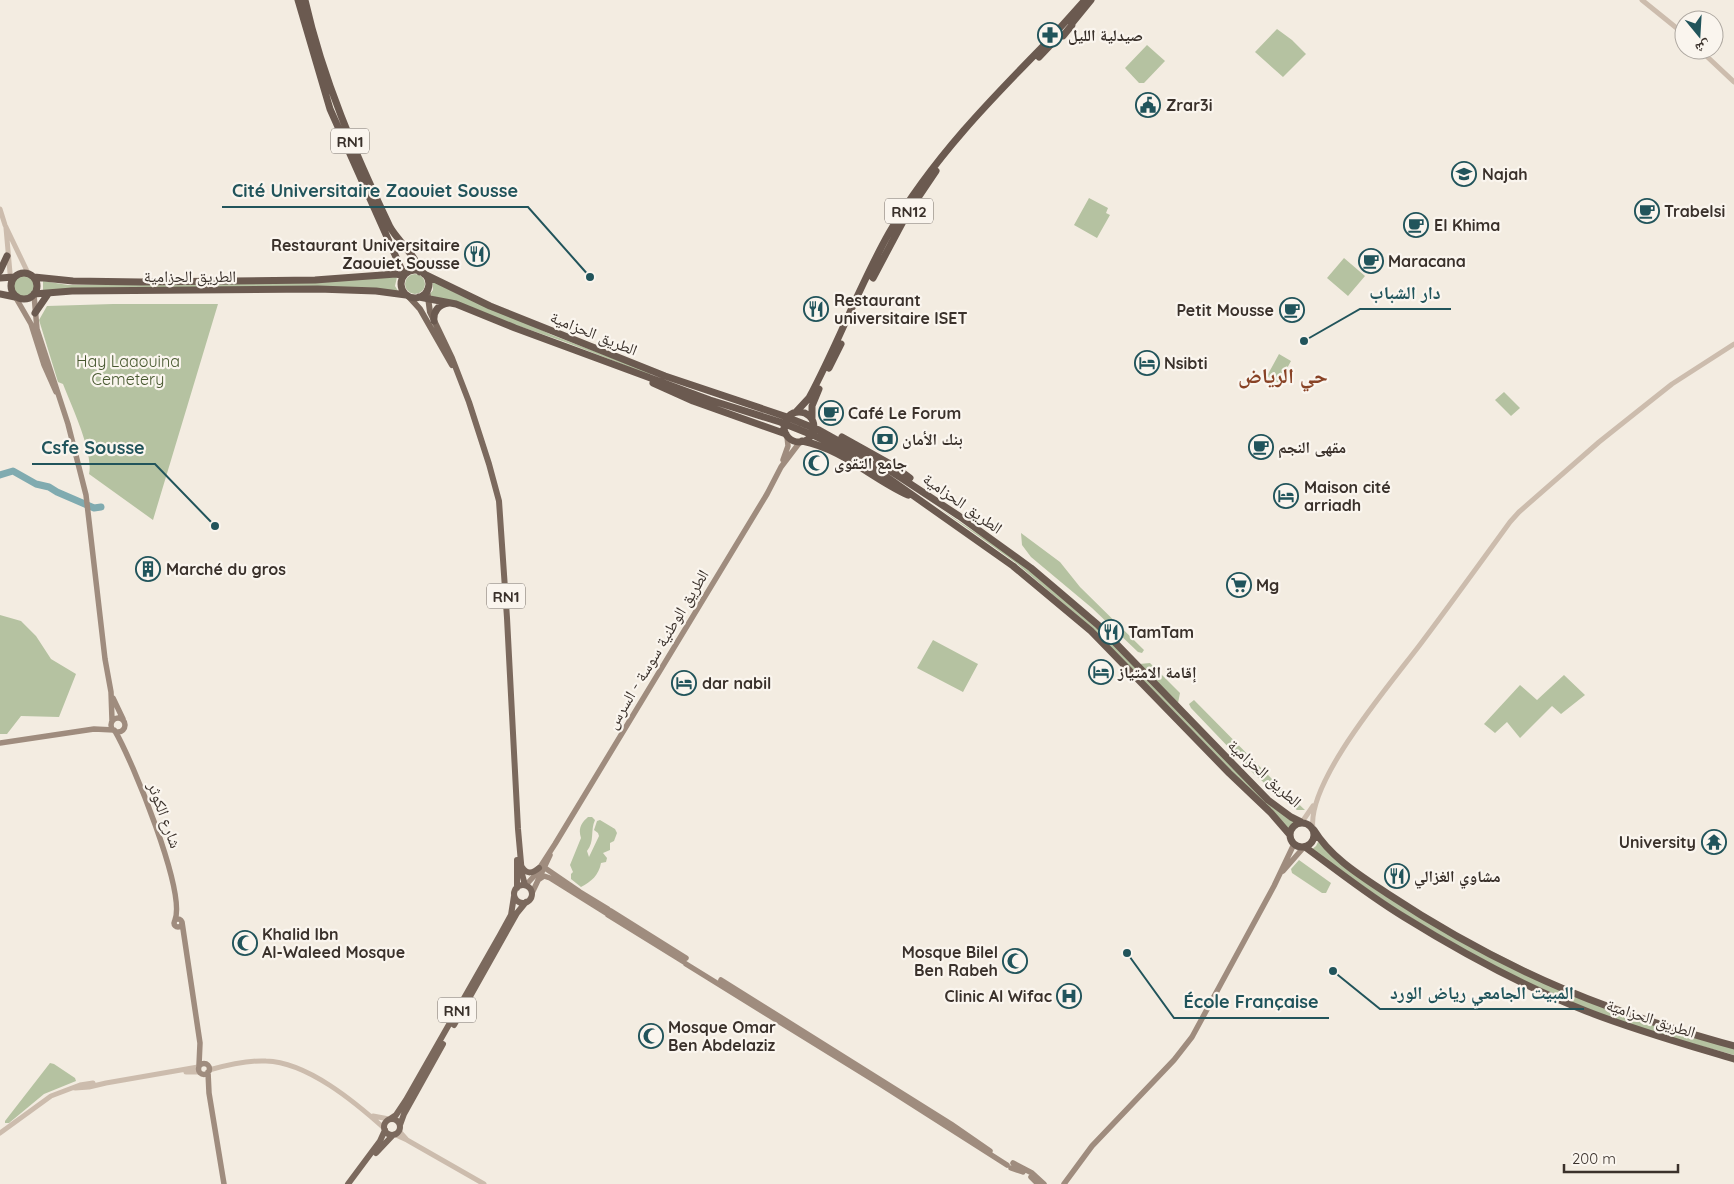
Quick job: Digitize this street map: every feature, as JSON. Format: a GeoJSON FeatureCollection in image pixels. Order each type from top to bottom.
{"type":"FeatureCollection","features":[{"type":"Feature","properties":{"kind":"highway","name":"RN1"},"geometry":{"type":"LineString","coordinates":[[298,0],[330,110],[404,276],[401,284],[408,296]]}},
{"type":"Feature","properties":{"kind":"highway","name":"RN1"},"geometry":{"type":"LineString","coordinates":[[305,0],[326,77],[346,130],[394,235],[418,264],[428,282],[427,290]]}},
{"type":"Feature","properties":{"kind":"highway","name":"RN12"},"geometry":{"type":"LineString","coordinates":[[1070,21],[1085,0]]}},
{"type":"Feature","properties":{"kind":"highway","name":"RN12"},"geometry":{"type":"LineString","coordinates":[[801,441],[807,439],[813,431],[812,406],[815,397],[885,253],[918,197],[958,143],[1091,0]]}},
{"type":"Feature","properties":{"kind":"highway","name":"RN12"},"geometry":{"type":"LineString","coordinates":[[786,435],[784,430],[785,420],[810,398],[883,245],[919,185],[948,147],[972,120],[1058,34]]}},
{"type":"Feature","properties":{"kind":"highway"},"geometry":{"type":"LineString","coordinates":[[0,271],[7,256]]}},
{"type":"Feature","properties":{"kind":"highway"},"geometry":{"type":"LineString","coordinates":[[388,275],[395,268],[396,259]]}},
{"type":"Feature","properties":{"kind":"highway"},"geometry":{"type":"LineString","coordinates":[[404,276],[410,272],[422,273]]}},
{"type":"Feature","properties":{"kind":"highway","name":"الطريق الحزامية"},"geometry":{"type":"LineString","coordinates":[[0,278],[11,279],[20,273],[73,281],[141,282],[315,280],[388,275],[404,276]]}},
{"type":"Feature","properties":{"kind":"highway","name":"الطريق الحزامية"},"geometry":{"type":"LineString","coordinates":[[422,273],[490,306],[629,361],[747,407],[819,430],[926,494],[1017,557],[1071,601],[1098,625],[1264,796],[1291,817],[1310,825],[1325,847],[1372,883],[1414,910],[1503,960],[1607,1006],[1664,1026],[1734,1046]]}},
{"type":"Feature","properties":{"kind":"highway"},"geometry":{"type":"LineString","coordinates":[[31,275],[37,288],[34,295]]}},
{"type":"Feature","properties":{"kind":"highway"},"geometry":{"type":"LineString","coordinates":[[11,279],[12,291],[16,297]]}},
{"type":"Feature","properties":{"kind":"highway","name":"الطريق الحزامية"},"geometry":{"type":"LineString","coordinates":[[0,294],[26,299],[34,295],[72,291],[318,289],[376,291],[408,296]]}},
{"type":"Feature","properties":{"kind":"highway"},"geometry":{"type":"LineString","coordinates":[[408,296],[419,297],[427,290]]}},
{"type":"Feature","properties":{"kind":"highway"},"geometry":{"type":"LineString","coordinates":[[35,313],[48,294]]}},
{"type":"Feature","properties":{"kind":"highway","name":"الطريق الحزامية"},"geometry":{"type":"LineString","coordinates":[[419,297],[450,303],[710,400],[747,407]]}},
{"type":"Feature","properties":{"kind":"highway"},"geometry":{"type":"LineString","coordinates":[[434,321],[434,314],[438,308],[443,304],[450,303]]}},
{"type":"Feature","properties":{"kind":"highway"},"geometry":{"type":"LineString","coordinates":[[629,361],[776,410],[805,413],[812,420],[894,466],[915,481],[926,494]]}},
{"type":"Feature","properties":{"kind":"highway"},"geometry":{"type":"LineString","coordinates":[[626,369],[680,395],[786,435],[795,441],[812,443],[838,454],[922,502]]}},
{"type":"Feature","properties":{"kind":"highway","name":"الطريق الحزامية"},"geometry":{"type":"LineString","coordinates":[[878,467],[922,502],[1013,566],[1091,631],[1229,773],[1271,813],[1290,835],[1294,844],[1304,847],[1404,918],[1502,973],[1585,1011],[1620,1024],[1734,1059]]}},
{"type":"Feature","properties":{"kind":"highway","name":"الطريق الحزامية"},"geometry":{"type":"LineString","coordinates":[[1290,835],[1292,828],[1302,822]]}},
{"type":"Feature","properties":{"kind":"highway"},"geometry":{"type":"LineString","coordinates":[[1304,847],[1313,841],[1314,829]]}},
{"type":"Feature","properties":{"kind":"main road","name":"RN1"},"geometry":{"type":"LineString","coordinates":[[427,290],[427,298],[434,321],[452,358],[481,437],[499,501],[518,829],[525,885]]}},
{"type":"Feature","properties":{"kind":"main road"},"geometry":{"type":"LineString","coordinates":[[34,295],[37,329],[56,383],[58,396]]}},
{"type":"Feature","properties":{"kind":"main road","name":"RN1"},"geometry":{"type":"LineString","coordinates":[[408,296],[420,309],[448,360],[456,370]]}},
{"type":"Feature","properties":{"kind":"main road"},"geometry":{"type":"LineString","coordinates":[[16,297],[31,324],[44,365],[58,396],[70,432],[86,495],[105,659],[111,692],[111,725],[126,751]]}},
{"type":"Feature","properties":{"kind":"main road","name":"الطريق الوطنية سوسة - السرس"},"geometry":{"type":"LineString","coordinates":[[532,893],[542,868],[555,844],[763,501],[781,467],[788,446],[786,435]]}},
{"type":"Feature","properties":{"kind":"main road","name":"الطريق الوطنية سوسة - السرس"},"geometry":{"type":"LineString","coordinates":[[781,467],[801,441]]}},
{"type":"Feature","properties":{"kind":"main road"},"geometry":{"type":"LineString","coordinates":[[111,692],[126,723],[126,751]]}},
{"type":"Feature","properties":{"kind":"main road"},"geometry":{"type":"LineString","coordinates":[[94,729],[116,718],[123,719]]}},
{"type":"Feature","properties":{"kind":"main road"},"geometry":{"type":"LineString","coordinates":[[0,743],[94,729],[119,732],[125,728]]}},
{"type":"Feature","properties":{"kind":"main road","name":"شارع الكوثر"},"geometry":{"type":"LineString","coordinates":[[126,751],[160,835],[182,922],[183,940],[200,1044],[208,1068],[208,1093]]}},
{"type":"Feature","properties":{"kind":"main road","name":"RN1"},"geometry":{"type":"LineString","coordinates":[[348,1184],[380,1141],[385,1129],[385,1123],[396,1115],[406,1100],[507,923],[517,888],[516,846],[518,829]]}},
{"type":"Feature","properties":{"kind":"main road"},"geometry":{"type":"LineString","coordinates":[[1064,1184],[1092,1146],[1184,1048],[1192,1037],[1279,877],[1294,844]]}},
{"type":"Feature","properties":{"kind":"main road"},"geometry":{"type":"LineString","coordinates":[[1279,877],[1304,847]]}},
{"type":"Feature","properties":{"kind":"main road"},"geometry":{"type":"LineString","coordinates":[[521,863],[527,872],[535,872],[542,868],[608,912]]}},
{"type":"Feature","properties":{"kind":"main road","name":"الطريق الوطنية سوسة - السرس"},"geometry":{"type":"LineString","coordinates":[[525,885],[542,868]]}},
{"type":"Feature","properties":{"kind":"main road"},"geometry":{"type":"LineString","coordinates":[[538,880],[544,876],[550,878],[608,912],[951,1124],[999,1157],[1028,1174],[1038,1184]]}},
{"type":"Feature","properties":{"kind":"main road"},"geometry":{"type":"LineString","coordinates":[[517,888],[525,885],[530,888],[532,893]]}},
{"type":"Feature","properties":{"kind":"main road","name":"شارع الكوثر"},"geometry":{"type":"LineString","coordinates":[[174,891],[175,923],[183,940]]}},
{"type":"Feature","properties":{"kind":"main road","name":"RN1"},"geometry":{"type":"LineString","coordinates":[[353,1184],[378,1150],[397,1131],[404,1114],[517,913],[531,898],[532,893]]}},
{"type":"Feature","properties":{"kind":"main road"},"geometry":{"type":"LineString","coordinates":[[514,896],[518,901],[526,902]]}},
{"type":"Feature","properties":{"kind":"main road"},"geometry":{"type":"LineString","coordinates":[[175,923],[178,919],[182,922]]}},
{"type":"Feature","properties":{"kind":"main road","name":"شارع الكوثر"},"geometry":{"type":"LineString","coordinates":[[199,1070],[200,1044]]}},
{"type":"Feature","properties":{"kind":"main road"},"geometry":{"type":"LineString","coordinates":[[199,1070],[203,1063],[208,1068]]}},
{"type":"Feature","properties":{"kind":"main road"},"geometry":{"type":"LineString","coordinates":[[199,1070],[208,1068]]}},
{"type":"Feature","properties":{"kind":"main road"},"geometry":{"type":"LineString","coordinates":[[199,1070],[208,1093],[224,1184]]}},
{"type":"Feature","properties":{"kind":"main road"},"geometry":{"type":"LineString","coordinates":[[385,1129],[388,1133],[397,1131],[398,1120],[390,1119]]}},
{"type":"Feature","properties":{"kind":"main road"},"geometry":{"type":"LineString","coordinates":[[1010,1164],[1032,1173],[1044,1184]]}},
{"type":"Feature","properties":{"kind":"street"},"geometry":{"type":"LineString","coordinates":[[1642,0],[1674,26]]}},
{"type":"Feature","properties":{"kind":"street"},"geometry":{"type":"LineString","coordinates":[[1711,60],[1734,82]]}},
{"type":"Feature","properties":{"kind":"street"},"geometry":{"type":"LineString","coordinates":[[0,209],[31,275]]}},
{"type":"Feature","properties":{"kind":"street"},"geometry":{"type":"LineString","coordinates":[[6,225],[7,256],[11,279]]}},
{"type":"Feature","properties":{"kind":"street"},"geometry":{"type":"LineString","coordinates":[[1302,822],[1316,801],[1342,750],[1364,717],[1519,512],[1599,442],[1672,384],[1734,344]]}},
{"type":"Feature","properties":{"kind":"street"},"geometry":{"type":"LineString","coordinates":[[1314,829],[1313,813],[1316,801]]}},
{"type":"Feature","properties":{"kind":"street"},"geometry":{"type":"LineString","coordinates":[[208,1068],[257,1060],[268,1060],[294,1066],[314,1076],[368,1114],[385,1129]]}},
{"type":"Feature","properties":{"kind":"street"},"geometry":{"type":"LineString","coordinates":[[0,1134],[46,1098],[76,1087],[178,1071],[199,1070]]}},
{"type":"Feature","properties":{"kind":"street"},"geometry":{"type":"LineString","coordinates":[[76,1087],[78,1078]]}},
{"type":"Feature","properties":{"kind":"street"},"geometry":{"type":"LineString","coordinates":[[368,1114],[378,1118],[390,1119]]}},
{"type":"Feature","properties":{"kind":"street"},"geometry":{"type":"LineString","coordinates":[[397,1131],[407,1140],[484,1184]]}},
{"type":"Feature","properties":{"kind":"green space"},"geometry":{"type":"Polygon","coordinates":[[[1277,29],[1306,54],[1283,77],[1255,52],[1277,29]]]}},
{"type":"Feature","properties":{"kind":"green space"},"geometry":{"type":"Polygon","coordinates":[[[1147,45],[1165,61],[1144,83],[1139,83],[1125,68],[1147,45]]]}},
{"type":"Feature","properties":{"kind":"green space"},"geometry":{"type":"Polygon","coordinates":[[[1089,198],[1108,208],[1106,213],[1110,215],[1097,238],[1074,225],[1089,198]]]}},
{"type":"Feature","properties":{"kind":"green space"},"geometry":{"type":"Polygon","coordinates":[[[1344,258],[1365,276],[1348,296],[1327,278],[1344,258]]]}},
{"type":"Feature","properties":{"kind":"green space"},"geometry":{"type":"Polygon","coordinates":[[[411,274],[419,274],[425,280],[425,288],[419,294],[411,294],[405,288],[405,280],[411,274]]]}},
{"type":"Feature","properties":{"kind":"green space"},"geometry":{"type":"Polygon","coordinates":[[[24,275],[32,278],[35,286],[32,294],[24,297],[16,294],[13,286],[16,278],[24,275]]]}},
{"type":"Feature","properties":{"kind":"green space"},"geometry":{"type":"Polygon","coordinates":[[[397,277],[395,286],[398,291],[43,292],[43,281],[68,285],[224,283],[397,277]]]}},
{"type":"Feature","properties":{"kind":"green space"},"geometry":{"type":"Polygon","coordinates":[[[432,278],[552,335],[651,373],[650,375],[565,342],[429,295],[433,290],[432,278]]]}},
{"type":"Feature","properties":{"kind":"green space","name":"Hay Laaouina Cemetery"},"geometry":{"type":"Polygon","coordinates":[[[218,304],[153,520],[89,474],[90,465],[85,442],[63,384],[58,382],[39,320],[47,306],[218,304]]]}},
{"type":"Feature","properties":{"kind":"green space"},"geometry":{"type":"Polygon","coordinates":[[[1279,354],[1291,361],[1279,383],[1267,376],[1279,354]]]}},
{"type":"Feature","properties":{"kind":"green space"},"geometry":{"type":"Polygon","coordinates":[[[1504,392],[1520,408],[1511,416],[1495,400],[1504,392]]]}},
{"type":"Feature","properties":{"kind":"green space"},"geometry":{"type":"Polygon","coordinates":[[[936,506],[1018,561],[1096,627],[1294,821],[1288,829],[1093,629],[1016,563],[936,506]]]}},
{"type":"Feature","properties":{"kind":"green space"},"geometry":{"type":"Polygon","coordinates":[[[1021,533],[1060,562],[1080,587],[1144,650],[1142,653],[1138,652],[1092,608],[1031,557],[1022,545],[1021,533]]]}},
{"type":"Feature","properties":{"kind":"green space"},"geometry":{"type":"Polygon","coordinates":[[[0,615],[21,621],[36,636],[51,659],[76,674],[59,717],[21,716],[7,734],[0,734],[0,615]]]}},
{"type":"Feature","properties":{"kind":"green space"},"geometry":{"type":"Polygon","coordinates":[[[933,640],[978,664],[963,692],[917,668],[933,640]]]}},
{"type":"Feature","properties":{"kind":"green space"},"geometry":{"type":"Polygon","coordinates":[[[1150,663],[1180,693],[1178,703],[1139,664],[1150,663]]]}},
{"type":"Feature","properties":{"kind":"green space"},"geometry":{"type":"Polygon","coordinates":[[[1564,675],[1585,695],[1561,714],[1552,706],[1520,738],[1507,722],[1495,733],[1484,724],[1520,685],[1537,700],[1564,675]]]}},
{"type":"Feature","properties":{"kind":"green space"},"geometry":{"type":"Polygon","coordinates":[[[1194,700],[1305,810],[1297,810],[1255,775],[1191,708],[1189,704],[1194,700]]]}},
{"type":"Feature","properties":{"kind":"green space"},"geometry":{"type":"Polygon","coordinates":[[[588,817],[592,817],[595,820],[591,843],[587,851],[589,857],[599,836],[594,830],[597,821],[600,820],[615,829],[617,833],[614,841],[610,843],[610,850],[603,853],[607,858],[606,862],[601,863],[594,878],[581,887],[571,879],[573,872],[570,865],[581,838],[581,826],[588,817]]]}},
{"type":"Feature","properties":{"kind":"green space"},"geometry":{"type":"Polygon","coordinates":[[[1318,842],[1415,913],[1597,1004],[1734,1048],[1734,1055],[1676,1039],[1599,1014],[1504,972],[1395,908],[1311,850],[1318,842]]]}},
{"type":"Feature","properties":{"kind":"green space"},"geometry":{"type":"Polygon","coordinates":[[[1299,860],[1331,883],[1326,893],[1322,893],[1292,873],[1291,869],[1299,860]]]}},
{"type":"Feature","properties":{"kind":"green space"},"geometry":{"type":"Polygon","coordinates":[[[50,1063],[75,1078],[76,1081],[44,1094],[9,1123],[5,1123],[5,1121],[50,1063]]]}},
{"type":"Feature","properties":{"kind":"waterway"},"geometry":{"type":"LineString","coordinates":[[0,475],[13,471],[36,484],[49,487],[94,508],[101,507]]}},
{"type":"Feature","properties":{"kind":"place","name":"صيدلية الليل"},"geometry":{"type":"Point","coordinates":[1050,35]}},
{"type":"Feature","properties":{"kind":"place","name":"Zrar3i"},"geometry":{"type":"Point","coordinates":[1148,105]}},
{"type":"Feature","properties":{"kind":"place","name":"Najah"},"geometry":{"type":"Point","coordinates":[1464,174]}},
{"type":"Feature","properties":{"kind":"place","name":"Trabelsi"},"geometry":{"type":"Point","coordinates":[1647,211]}},
{"type":"Feature","properties":{"kind":"place","name":"El Khima"},"geometry":{"type":"Point","coordinates":[1416,225]}},
{"type":"Feature","properties":{"kind":"place","name":"Restaurant Universitaire Zaouiet Sousse"},"geometry":{"type":"Point","coordinates":[477,254]}},
{"type":"Feature","properties":{"kind":"place","name":"Maracana"},"geometry":{"type":"Point","coordinates":[1371,261]}},
{"type":"Feature","properties":{"kind":"place","name":"Cité Universitaire Zaouiet Sousse"},"geometry":{"type":"Point","coordinates":[590,277]}},
{"type":"Feature","properties":{"kind":"place","name":"Restaurant universitaire ISET"},"geometry":{"type":"Point","coordinates":[816,309]}},
{"type":"Feature","properties":{"kind":"place","name":"Petit Mousse"},"geometry":{"type":"Point","coordinates":[1292,310]}},
{"type":"Feature","properties":{"kind":"place","name":"دار الشباب"},"geometry":{"type":"Point","coordinates":[1304,341]}},
{"type":"Feature","properties":{"kind":"place","name":"Nsibti"},"geometry":{"type":"Point","coordinates":[1147,363]}},
{"type":"Feature","properties":{"kind":"place","name":"Café Le Forum"},"geometry":{"type":"Point","coordinates":[831,413]}},
{"type":"Feature","properties":{"kind":"place","name":"بنك الأمان"},"geometry":{"type":"Point","coordinates":[885,439]}},
{"type":"Feature","properties":{"kind":"place","name":"مقهى النجم"},"geometry":{"type":"Point","coordinates":[1261,447]}},
{"type":"Feature","properties":{"kind":"place","name":"جامع التقوى"},"geometry":{"type":"Point","coordinates":[816,463]}},
{"type":"Feature","properties":{"kind":"place","name":"Maison cité arriadh"},"geometry":{"type":"Point","coordinates":[1286,496]}},
{"type":"Feature","properties":{"kind":"place","name":"Csfe Sousse"},"geometry":{"type":"Point","coordinates":[215,526]}},
{"type":"Feature","properties":{"kind":"place","name":"Marché du gros"},"geometry":{"type":"Point","coordinates":[148,569]}},
{"type":"Feature","properties":{"kind":"place","name":"Mg"},"geometry":{"type":"Point","coordinates":[1239,585]}},
{"type":"Feature","properties":{"kind":"place","name":"TamTam"},"geometry":{"type":"Point","coordinates":[1111,632]}},
{"type":"Feature","properties":{"kind":"place","name":"إقامة الامتياز"},"geometry":{"type":"Point","coordinates":[1101,672]}},
{"type":"Feature","properties":{"kind":"place","name":"dar nabil"},"geometry":{"type":"Point","coordinates":[684,683]}},
{"type":"Feature","properties":{"kind":"place","name":"University"},"geometry":{"type":"Point","coordinates":[1714,842]}},
{"type":"Feature","properties":{"kind":"place","name":"مشاوي الغزالي"},"geometry":{"type":"Point","coordinates":[1397,876]}},
{"type":"Feature","properties":{"kind":"place","name":"Khalid Ibn Al-Waleed Mosque"},"geometry":{"type":"Point","coordinates":[245,943]}},
{"type":"Feature","properties":{"kind":"place","name":"École Française"},"geometry":{"type":"Point","coordinates":[1127,953]}},
{"type":"Feature","properties":{"kind":"place","name":"Mosque Bilel Ben Rabeh"},"geometry":{"type":"Point","coordinates":[1015,961]}},
{"type":"Feature","properties":{"kind":"place","name":"المبيت الجامعي رياض الورد"},"geometry":{"type":"Point","coordinates":[1333,971]}},
{"type":"Feature","properties":{"kind":"place","name":"Clinic Al Wifac"},"geometry":{"type":"Point","coordinates":[1069,996]}},
{"type":"Feature","properties":{"kind":"place","name":"Mosque Omar Ben Abdelaziz"},"geometry":{"type":"Point","coordinates":[651,1036]}},
{"type":"Feature","properties":{"kind":"district","name":"حي الرياض"},"geometry":{"type":"Point","coordinates":[1283,375]}}]}
